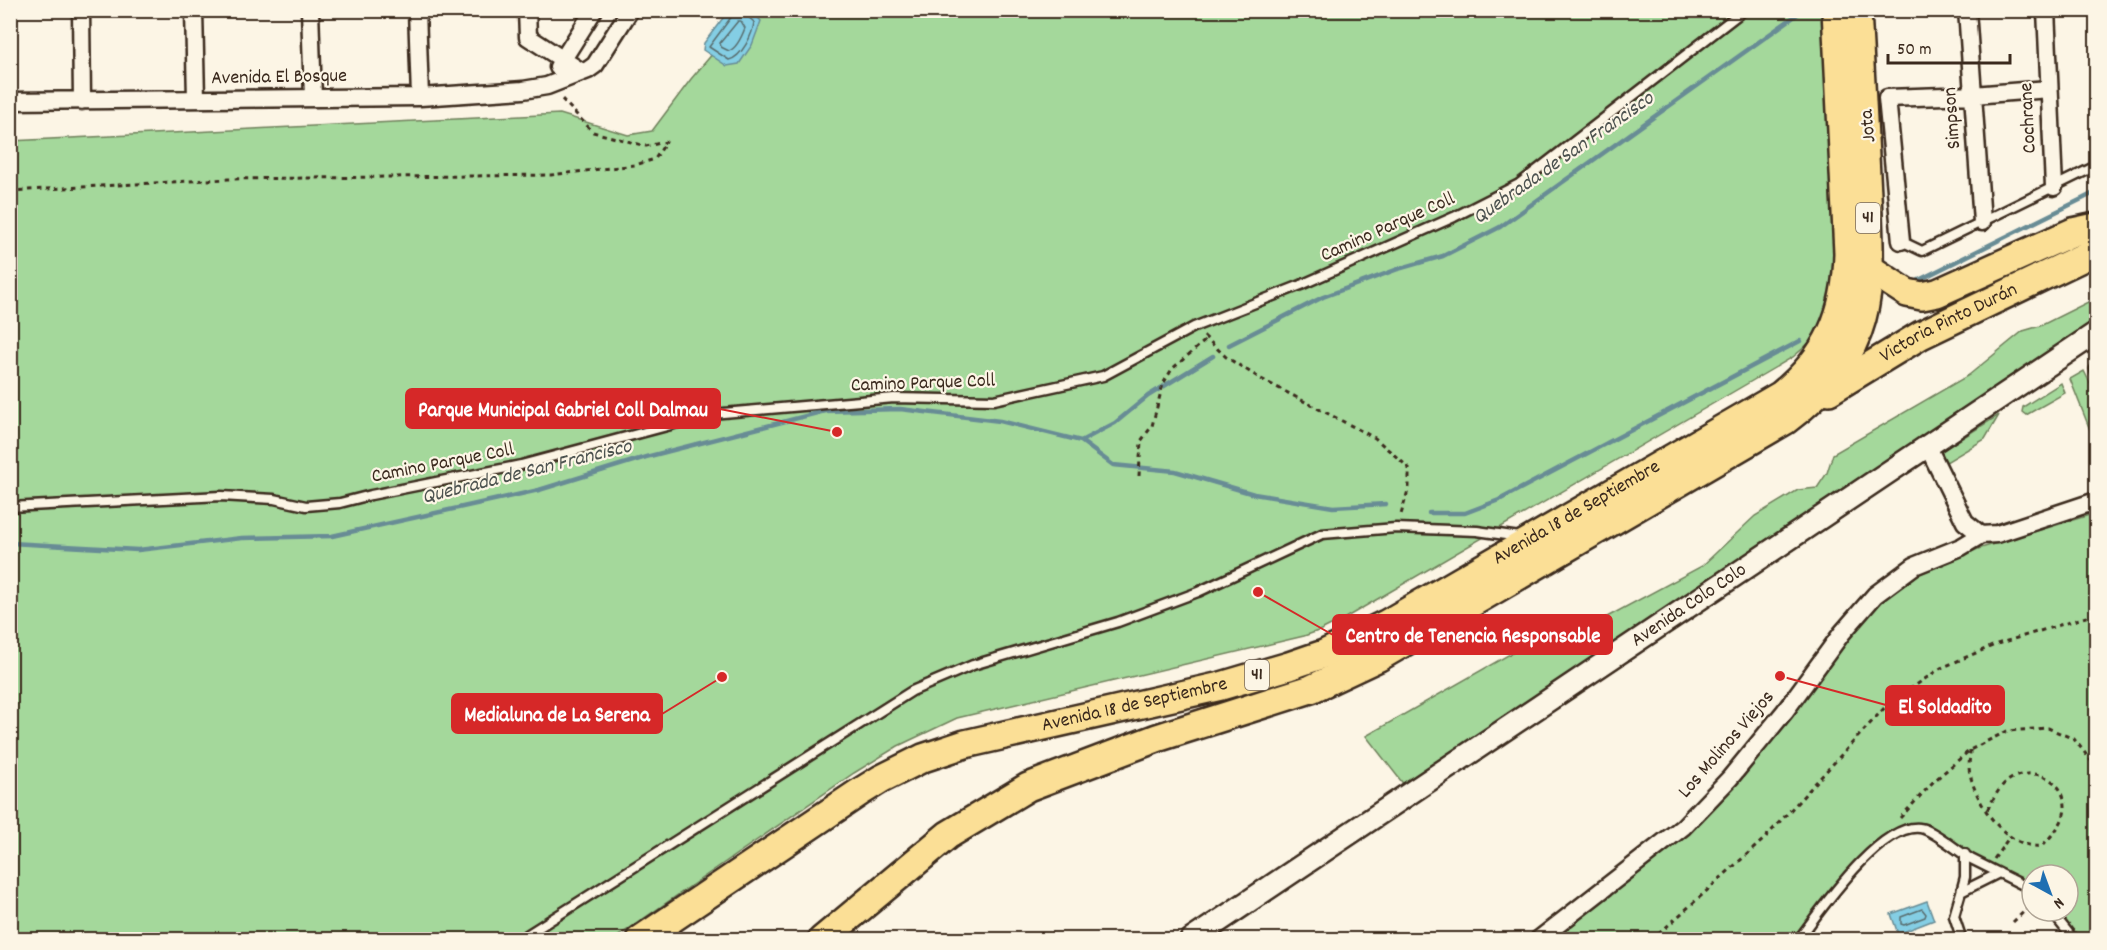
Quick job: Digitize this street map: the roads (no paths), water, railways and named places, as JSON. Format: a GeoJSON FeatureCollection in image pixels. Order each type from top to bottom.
{"type":"FeatureCollection","features":[{"type":"Feature","properties":{"kind":"main road","name":"Avenida 18 de Septiembre"},"geometry":{"type":"LineString","coordinates":[[640,939],[860,792],[923,758],[976,741],[1221,686],[1315,657],[1386,624],[1781,395],[1812,365],[1833,331],[1842,304],[1848,260],[1836,10]]}},
{"type":"Feature","properties":{"kind":"main road","name":"41"},"geometry":{"type":"LineString","coordinates":[[1805,405],[1833,378],[1855,340],[1866,304],[1869,268],[1857,10]]}},
{"type":"Feature","properties":{"kind":"main road"},"geometry":{"type":"LineString","coordinates":[[1869,268],[1907,293],[1922,296],[1937,293],[2073,232],[2097,227]]}},
{"type":"Feature","properties":{"kind":"main road","name":"Victoria Pinto Durán"},"geometry":{"type":"LineString","coordinates":[[1805,405],[1921,334],[2097,250]]}},
{"type":"Feature","properties":{"kind":"main road"},"geometry":{"type":"LineString","coordinates":[[1921,334],[2010,262]]}},
{"type":"Feature","properties":{"kind":"main road","name":"Avenida 18 de Septiembre"},"geometry":{"type":"LineString","coordinates":[[822,939],[948,835],[1028,787],[1157,738],[1311,689],[1379,657],[1786,420],[1805,405]]}},
{"type":"Feature","properties":{"kind":"street"},"geometry":{"type":"LineString","coordinates":[[81,10],[82,101]]}},
{"type":"Feature","properties":{"kind":"street"},"geometry":{"type":"LineString","coordinates":[[194,10],[196,99]]}},
{"type":"Feature","properties":{"kind":"street"},"geometry":{"type":"LineString","coordinates":[[310,10],[313,98]]}},
{"type":"Feature","properties":{"kind":"street"},"geometry":{"type":"LineString","coordinates":[[417,10],[420,97]]}},
{"type":"Feature","properties":{"kind":"street"},"geometry":{"type":"LineString","coordinates":[[527,10],[528,37],[582,72],[588,70]]}},
{"type":"Feature","properties":{"kind":"street"},"geometry":{"type":"LineString","coordinates":[[547,86],[594,10]]}},
{"type":"Feature","properties":{"kind":"street","name":"Avenida El Bosque"},"geometry":{"type":"LineString","coordinates":[[10,101],[420,97],[523,90],[547,86],[595,65],[630,10]]}},
{"type":"Feature","properties":{"kind":"street","name":"Simpson"},"geometry":{"type":"LineString","coordinates":[[1967,10],[1982,222]]}},
{"type":"Feature","properties":{"kind":"street","name":"Cochrane"},"geometry":{"type":"LineString","coordinates":[[2046,10],[2054,187]]}},
{"type":"Feature","properties":{"kind":"street","name":"Jota"},"geometry":{"type":"LineString","coordinates":[[1901,241],[1887,98],[2049,89]]}},
{"type":"Feature","properties":{"kind":"street","name":"Avenida Colo Colo"},"geometry":{"type":"LineString","coordinates":[[1191,939],[2097,333]]}},
{"type":"Feature","properties":{"kind":"street"},"geometry":{"type":"LineString","coordinates":[[1928,447],[1965,522],[1981,535]]}},
{"type":"Feature","properties":{"kind":"street","name":"Los Molinos Viejos"},"geometry":{"type":"LineString","coordinates":[[1538,939],[1683,826],[1722,786],[1785,711],[1842,633],[1875,596],[1914,566],[1961,547],[1981,535],[1997,534],[2097,501]]}},
{"type":"Feature","properties":{"kind":"lane","name":"Camino Parque Coll"},"geometry":{"type":"LineString","coordinates":[[10,507],[221,496],[274,499],[306,506],[340,503],[521,465],[712,414],[894,398],[994,400],[1103,376],[1194,327],[1300,285],[1454,217],[1519,184],[1744,10]]}},
{"type":"Feature","properties":{"kind":"lane"},"geometry":{"type":"LineString","coordinates":[[1901,241],[1923,251],[2097,166]]}},
{"type":"Feature","properties":{"kind":"lane"},"geometry":{"type":"LineString","coordinates":[[519,939],[912,691],[973,665],[1118,622],[1198,592],[1322,534],[1396,528],[1477,531],[1535,539]]}},
{"type":"Feature","properties":{"kind":"lane"},"geometry":{"type":"LineString","coordinates":[[1798,939],[1857,866],[1893,834],[1906,828],[1923,828],[2020,884]]}},
{"type":"Feature","properties":{"kind":"lane"},"geometry":{"type":"LineString","coordinates":[[1962,939],[1954,916],[1965,877],[1965,854]]}},
{"type":"Feature","properties":{"kind":"lane"},"geometry":{"type":"LineString","coordinates":[[1961,892],[1999,873]]}},
{"type":"Feature","properties":{"kind":"lane"},"geometry":{"type":"LineString","coordinates":[[2061,923],[2074,939]]}},
{"type":"Feature","properties":{"kind":"water"},"geometry":{"type":"Polygon","coordinates":[[[729,10],[750,13],[761,21],[752,45],[739,64],[727,66],[703,50],[704,43],[729,10]]]}},
{"type":"Feature","properties":{"kind":"water"},"geometry":{"type":"Polygon","coordinates":[[[1927,901],[1934,920],[1898,934],[1891,914],[1927,901]]]}},
{"type":"Feature","properties":{"kind":"waterway","name":"Quebrada de San Francisco"},"geometry":{"type":"LineString","coordinates":[[1229,345],[1323,297],[1398,269],[1443,256],[1500,227],[1802,11]]}},
{"type":"Feature","properties":{"kind":"waterway","name":"Quebrada de San Francisco"},"geometry":{"type":"LineString","coordinates":[[1919,280],[2096,192]]}},
{"type":"Feature","properties":{"kind":"waterway","name":"Quebrada de San Francisco"},"geometry":{"type":"LineString","coordinates":[[1429,513],[1465,513],[1499,500],[1800,341]]}},
{"type":"Feature","properties":{"kind":"waterway","name":"Quebrada de San Francisco"},"geometry":{"type":"LineString","coordinates":[[1081,441],[1115,423],[1148,396],[1213,356]]}},
{"type":"Feature","properties":{"kind":"waterway","name":"Quebrada de San Francisco"},"geometry":{"type":"LineString","coordinates":[[10,543],[138,550],[242,538],[332,536],[539,490],[646,457],[825,411],[900,409],[1000,421],[1081,441],[1113,465],[1175,471],[1254,494],[1333,507],[1386,504]]}},
{"type":"Feature","properties":{"kind":"place","name":"Parque Municipal Gabriel Coll Dalmau"},"geometry":{"type":"Point","coordinates":[837,432]}},
{"type":"Feature","properties":{"kind":"place","name":"Centro de Tenencia Responsable"},"geometry":{"type":"Point","coordinates":[1258,592]}},
{"type":"Feature","properties":{"kind":"place","name":"El Soldadito"},"geometry":{"type":"Point","coordinates":[1780,676]}},
{"type":"Feature","properties":{"kind":"place","name":"Medialuna de La Serena"},"geometry":{"type":"Point","coordinates":[722,677]}}]}
